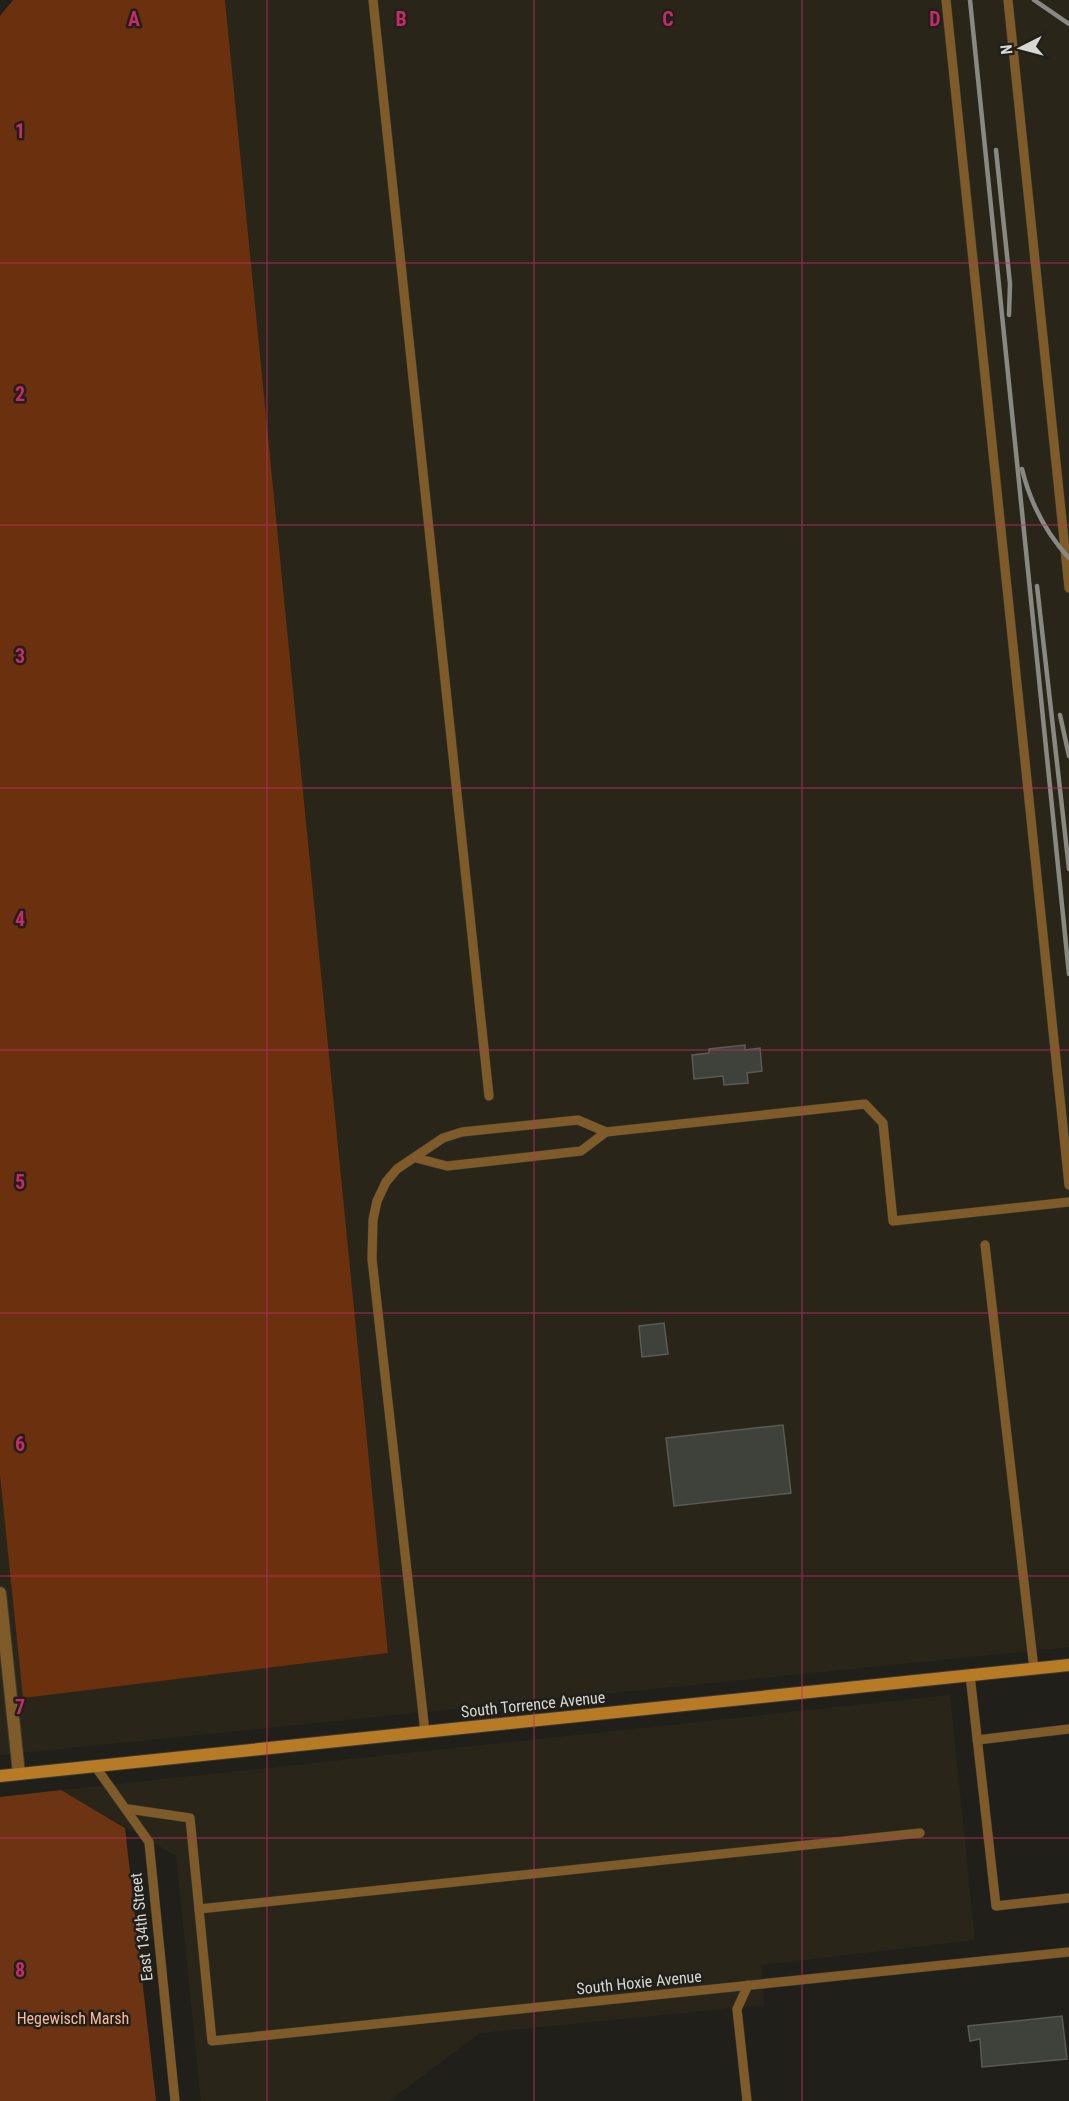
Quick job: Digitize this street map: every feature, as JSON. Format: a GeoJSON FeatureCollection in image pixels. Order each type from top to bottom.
{"type":"FeatureCollection","features":[{"type":"Feature","properties":{"kind":"main road","name":"South Torrence Avenue"},"geometry":{"type":"LineString","coordinates":[[0,1776],[1069,1665]]}},
{"type":"Feature","properties":{"kind":"street"},"geometry":{"type":"LineString","coordinates":[[0,1593],[19,1774]]}},
{"type":"Feature","properties":{"kind":"lane"},"geometry":{"type":"LineString","coordinates":[[373,0],[489,1096]]}},
{"type":"Feature","properties":{"kind":"lane"},"geometry":{"type":"LineString","coordinates":[[946,0],[1069,1185]]}},
{"type":"Feature","properties":{"kind":"lane"},"geometry":{"type":"LineString","coordinates":[[1008,0],[1069,588]]}},
{"type":"Feature","properties":{"kind":"lane"},"geometry":{"type":"LineString","coordinates":[[426,1732],[372,1239],[377,1201],[386,1182],[397,1169],[443,1138],[462,1132],[578,1120],[606,1132],[865,1104],[883,1123],[893,1221],[1069,1202]]}},
{"type":"Feature","properties":{"kind":"lane"},"geometry":{"type":"LineString","coordinates":[[416,1158],[447,1166],[580,1151],[606,1132]]}},
{"type":"Feature","properties":{"kind":"lane"},"geometry":{"type":"LineString","coordinates":[[985,1245],[1034,1669]]}},
{"type":"Feature","properties":{"kind":"lane"},"geometry":{"type":"LineString","coordinates":[[970,1675],[996,1906],[1069,1899]]}},
{"type":"Feature","properties":{"kind":"lane"},"geometry":{"type":"LineString","coordinates":[[977,1740],[1069,1729]]}},
{"type":"Feature","properties":{"kind":"lane","name":"East 134th Street"},"geometry":{"type":"LineString","coordinates":[[95,1766],[128,1809],[149,1842],[176,2101]]}},
{"type":"Feature","properties":{"kind":"lane"},"geometry":{"type":"LineString","coordinates":[[128,1809],[190,1818],[199,1909],[920,1833]]}},
{"type":"Feature","properties":{"kind":"lane","name":"South Hoxie Avenue"},"geometry":{"type":"LineString","coordinates":[[199,1909],[213,2040],[1069,1952]]}},
{"type":"Feature","properties":{"kind":"lane"},"geometry":{"type":"LineString","coordinates":[[747,2101],[737,2010],[748,1985]]}},
{"type":"Feature","properties":{"kind":"shaded area"},"geometry":{"type":"Polygon","coordinates":[[[13,0],[225,0],[388,1653],[23,1698],[0,1475],[0,16],[13,0]]]}},
{"type":"Feature","properties":{"kind":"shaded area"},"geometry":{"type":"Polygon","coordinates":[[[225,0],[1069,0],[1069,1647],[0,1755],[0,1475],[24,1697],[388,1653],[225,0]]]}},
{"type":"Feature","properties":{"kind":"shaded area"},"geometry":{"type":"Polygon","coordinates":[[[950,1695],[975,1940],[762,1965],[764,2005],[480,2033],[389,2101],[201,2101],[176,1856],[61,1790],[950,1695]]]}},
{"type":"Feature","properties":{"kind":"green space","name":"Hegewisch Marsh"},"geometry":{"type":"Polygon","coordinates":[[[61,1790],[125,1828],[156,2101],[0,2101],[0,1797],[61,1790]]]}},
{"type":"Feature","properties":{"kind":"building"},"geometry":{"type":"Polygon","coordinates":[[[745,1045],[745,1050],[760,1048],[762,1071],[747,1073],[748,1083],[724,1085],[723,1076],[694,1079],[692,1055],[709,1053],[709,1049],[745,1045]]]}},
{"type":"Feature","properties":{"kind":"building"},"geometry":{"type":"Polygon","coordinates":[[[664,1323],[668,1354],[642,1357],[639,1326],[664,1323]]]}},
{"type":"Feature","properties":{"kind":"building"},"geometry":{"type":"Polygon","coordinates":[[[783,1425],[791,1493],[674,1506],[666,1438],[783,1425]]]}},
{"type":"Feature","properties":{"kind":"building"},"geometry":{"type":"Polygon","coordinates":[[[1062,2016],[1067,2059],[982,2067],[980,2039],[970,2041],[968,2026],[1062,2016]]]}},
{"type":"Feature","properties":{"kind":"railway"},"geometry":{"type":"LineString","coordinates":[[970,0],[1069,974]]}},
{"type":"Feature","properties":{"kind":"railway"},"geometry":{"type":"LineString","coordinates":[[1034,0],[1069,24]]}},
{"type":"Feature","properties":{"kind":"railway"},"geometry":{"type":"LineString","coordinates":[[996,150],[1010,284],[1009,315]]}},
{"type":"Feature","properties":{"kind":"railway"},"geometry":{"type":"LineString","coordinates":[[1022,469],[1029,493],[1040,516],[1053,538],[1069,558]]}},
{"type":"Feature","properties":{"kind":"railway"},"geometry":{"type":"LineString","coordinates":[[1037,586],[1069,869]]}},
{"type":"Feature","properties":{"kind":"railway"},"geometry":{"type":"LineString","coordinates":[[1060,715],[1069,756]]}}]}
